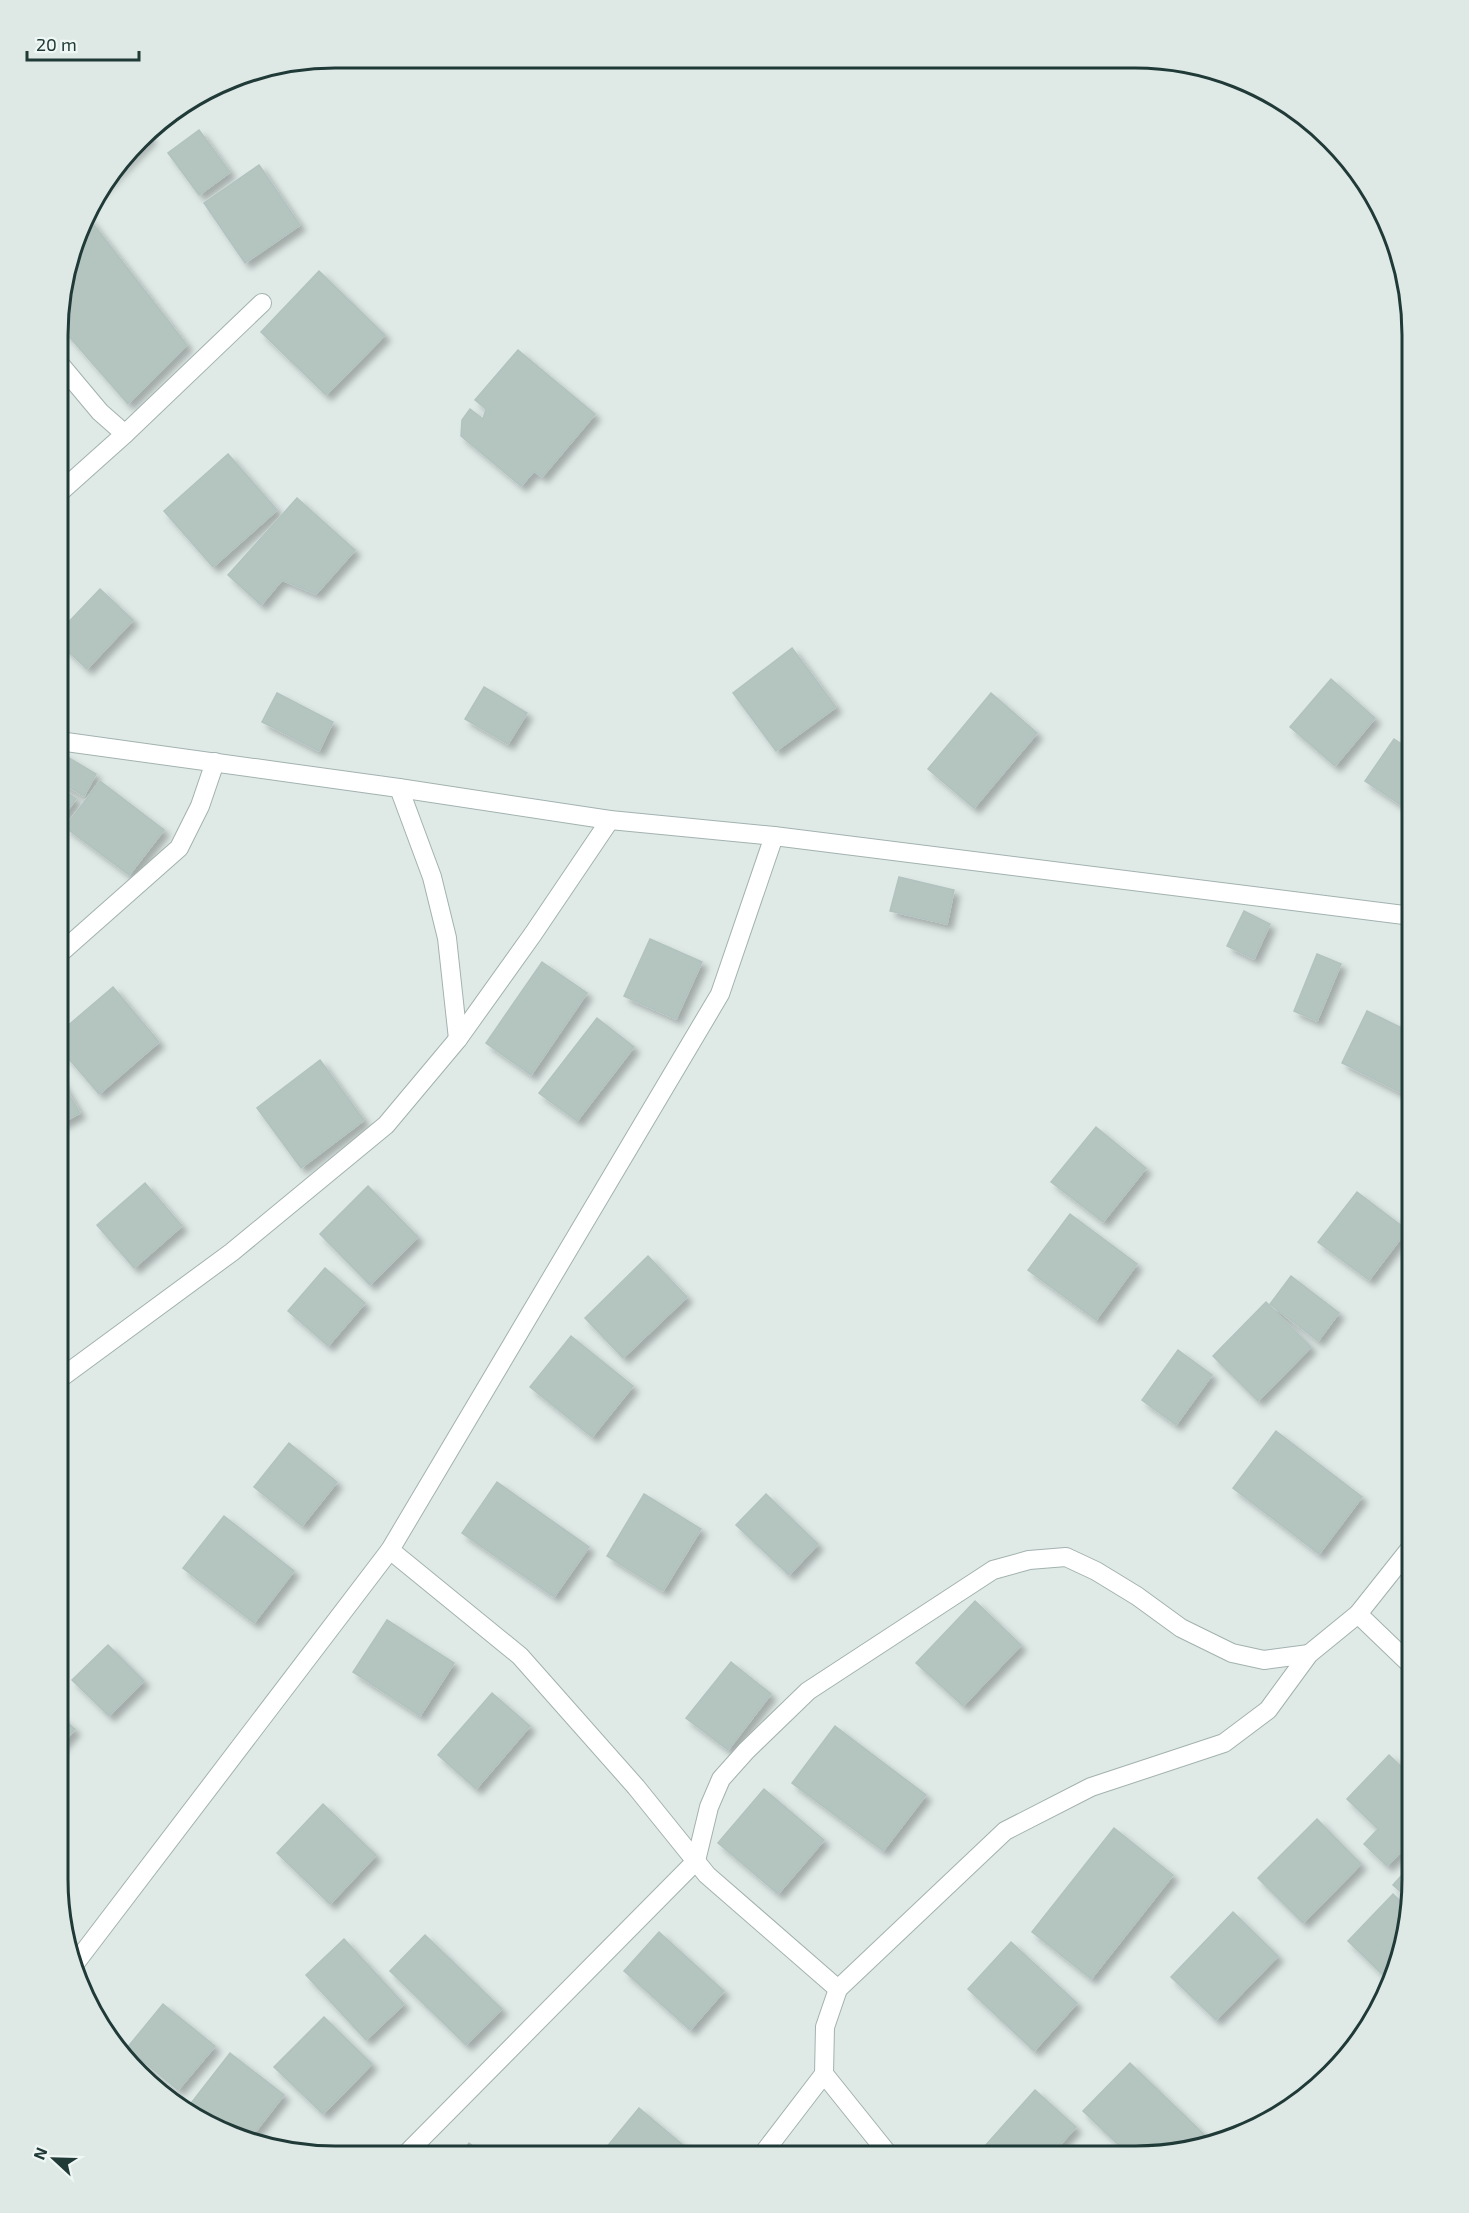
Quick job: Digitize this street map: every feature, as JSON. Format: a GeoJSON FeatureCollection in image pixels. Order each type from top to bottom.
{"type":"FeatureCollection","features":[{"type":"Feature","properties":{"kind":"street"},"geometry":{"type":"LineString","coordinates":[[68,485],[125,434],[262,303]]}},
{"type":"Feature","properties":{"kind":"street"},"geometry":{"type":"LineString","coordinates":[[68,374],[100,412],[125,434]]}},
{"type":"Feature","properties":{"kind":"street"},"geometry":{"type":"LineString","coordinates":[[68,742],[610,820],[774,836],[1402,915]]}},
{"type":"Feature","properties":{"kind":"street"},"geometry":{"type":"LineString","coordinates":[[68,946],[179,848],[200,806],[215,762]]}},
{"type":"Feature","properties":{"kind":"street"},"geometry":{"type":"LineString","coordinates":[[399,788],[432,877],[447,938],[458,1039]]}},
{"type":"Feature","properties":{"kind":"street"},"geometry":{"type":"LineString","coordinates":[[68,1373],[232,1252],[386,1125],[458,1039],[610,820]]}},
{"type":"Feature","properties":{"kind":"street"},"geometry":{"type":"LineString","coordinates":[[80,1957],[390,1550],[720,994],[774,836]]}},
{"type":"Feature","properties":{"kind":"street"},"geometry":{"type":"LineString","coordinates":[[390,1550],[520,1656],[636,1787],[707,1875],[837,1989]]}},
{"type":"Feature","properties":{"kind":"street"},"geometry":{"type":"LineString","coordinates":[[414,2146],[696,1861],[709,1807],[721,1779],[753,1743],[808,1691],[993,1570],[1029,1560],[1066,1557],[1096,1571],[1137,1596],[1181,1628],[1232,1653],[1264,1660],[1309,1654]]}},
{"type":"Feature","properties":{"kind":"street"},"geometry":{"type":"LineString","coordinates":[[769,2146],[824,2074],[825,2027],[837,1989],[1005,1831],[1091,1787],[1224,1743],[1268,1710],[1309,1654],[1358,1614],[1402,1559]]}},
{"type":"Feature","properties":{"kind":"street"},"geometry":{"type":"LineString","coordinates":[[1358,1614],[1402,1656]]}},
{"type":"Feature","properties":{"kind":"street"},"geometry":{"type":"LineString","coordinates":[[824,2074],[882,2146]]}},
{"type":"Feature","properties":{"kind":"building"},"geometry":{"type":"Polygon","coordinates":[[[199,130],[230,172],[199,195],[168,153],[199,130]]]}},
{"type":"Feature","properties":{"kind":"building"},"geometry":{"type":"Polygon","coordinates":[[[259,165],[300,225],[245,263],[204,203],[259,165]]]}},
{"type":"Feature","properties":{"kind":"building"},"geometry":{"type":"Polygon","coordinates":[[[92,223],[187,345],[128,404],[68,335],[73,282],[92,223]]]}},
{"type":"Feature","properties":{"kind":"building"},"geometry":{"type":"Polygon","coordinates":[[[319,271],[385,335],[326,395],[261,332],[319,271]]]}},
{"type":"Feature","properties":{"kind":"building"},"geometry":{"type":"Polygon","coordinates":[[[518,350],[595,414],[542,477],[534,471],[521,486],[461,436],[462,420],[470,409],[483,419],[486,409],[475,400],[518,350]]]}},
{"type":"Feature","properties":{"kind":"building"},"geometry":{"type":"Polygon","coordinates":[[[228,454],[277,510],[213,567],[164,511],[228,454]]]}},
{"type":"Feature","properties":{"kind":"building"},"geometry":{"type":"Polygon","coordinates":[[[297,498],[355,550],[316,594],[282,580],[261,605],[228,575],[297,498]]]}},
{"type":"Feature","properties":{"kind":"building"},"geometry":{"type":"Polygon","coordinates":[[[100,589],[133,620],[87,669],[68,651],[68,623],[100,589]]]}},
{"type":"Feature","properties":{"kind":"building"},"geometry":{"type":"Polygon","coordinates":[[[792,648],[836,707],[776,751],[733,693],[792,648]]]}},
{"type":"Feature","properties":{"kind":"building"},"geometry":{"type":"Polygon","coordinates":[[[1331,679],[1375,718],[1335,766],[1290,727],[1331,679]]]}},
{"type":"Feature","properties":{"kind":"building"},"geometry":{"type":"Polygon","coordinates":[[[484,687],[527,713],[508,744],[465,719],[484,687]]]}},
{"type":"Feature","properties":{"kind":"building"},"geometry":{"type":"Polygon","coordinates":[[[277,693],[333,722],[319,751],[262,722],[277,693]]]}},
{"type":"Feature","properties":{"kind":"building"},"geometry":{"type":"Polygon","coordinates":[[[991,693],[1037,733],[974,808],[928,769],[991,693]]]}},
{"type":"Feature","properties":{"kind":"building"},"geometry":{"type":"Polygon","coordinates":[[[1394,739],[1402,744],[1402,806],[1365,781],[1394,739]]]}},
{"type":"Feature","properties":{"kind":"building"},"geometry":{"type":"Polygon","coordinates":[[[68,757],[96,774],[84,796],[68,786],[68,757]]]}},
{"type":"Feature","properties":{"kind":"building"},"geometry":{"type":"Polygon","coordinates":[[[100,781],[164,830],[129,875],[68,829],[68,823],[100,781]]]}},
{"type":"Feature","properties":{"kind":"building"},"geometry":{"type":"Polygon","coordinates":[[[68,793],[76,799],[68,810],[68,793]]]}},
{"type":"Feature","properties":{"kind":"building"},"geometry":{"type":"Polygon","coordinates":[[[899,877],[954,890],[947,924],[890,911],[899,877]]]}},
{"type":"Feature","properties":{"kind":"building"},"geometry":{"type":"Polygon","coordinates":[[[1244,911],[1270,924],[1254,959],[1227,946],[1244,911]]]}},
{"type":"Feature","properties":{"kind":"building"},"geometry":{"type":"Polygon","coordinates":[[[650,939],[702,962],[676,1019],[624,996],[650,939]]]}},
{"type":"Feature","properties":{"kind":"building"},"geometry":{"type":"Polygon","coordinates":[[[1317,954],[1341,964],[1317,1021],[1294,1011],[1317,954]]]}},
{"type":"Feature","properties":{"kind":"building"},"geometry":{"type":"Polygon","coordinates":[[[542,962],[587,993],[531,1075],[486,1043],[542,962]]]}},
{"type":"Feature","properties":{"kind":"building"},"geometry":{"type":"Polygon","coordinates":[[[113,987],[159,1042],[99,1094],[68,1058],[68,1025],[113,987]]]}},
{"type":"Feature","properties":{"kind":"building"},"geometry":{"type":"Polygon","coordinates":[[[1367,1011],[1402,1028],[1402,1088],[1400,1092],[1342,1063],[1367,1011]]]}},
{"type":"Feature","properties":{"kind":"building"},"geometry":{"type":"Polygon","coordinates":[[[597,1018],[634,1047],[577,1121],[539,1093],[597,1018]]]}},
{"type":"Feature","properties":{"kind":"building"},"geometry":{"type":"Polygon","coordinates":[[[320,1060],[364,1120],[301,1168],[257,1108],[320,1060]]]}},
{"type":"Feature","properties":{"kind":"building"},"geometry":{"type":"Polygon","coordinates":[[[68,1093],[80,1113],[68,1120],[68,1093]]]}},
{"type":"Feature","properties":{"kind":"building"},"geometry":{"type":"Polygon","coordinates":[[[1096,1127],[1146,1168],[1103,1222],[1051,1182],[1096,1127]]]}},
{"type":"Feature","properties":{"kind":"building"},"geometry":{"type":"Polygon","coordinates":[[[145,1183],[182,1226],[134,1268],[97,1225],[145,1183]]]}},
{"type":"Feature","properties":{"kind":"building"},"geometry":{"type":"Polygon","coordinates":[[[368,1186],[418,1237],[370,1285],[320,1234],[368,1186]]]}},
{"type":"Feature","properties":{"kind":"building"},"geometry":{"type":"Polygon","coordinates":[[[1357,1192],[1402,1226],[1402,1237],[1369,1280],[1318,1242],[1357,1192]]]}},
{"type":"Feature","properties":{"kind":"building"},"geometry":{"type":"Polygon","coordinates":[[[1070,1214],[1137,1264],[1096,1320],[1028,1270],[1070,1214]]]}},
{"type":"Feature","properties":{"kind":"building"},"geometry":{"type":"Polygon","coordinates":[[[648,1256],[687,1297],[623,1358],[585,1318],[648,1256]]]}},
{"type":"Feature","properties":{"kind":"building"},"geometry":{"type":"Polygon","coordinates":[[[325,1268],[365,1303],[328,1346],[288,1311],[325,1268]]]}},
{"type":"Feature","properties":{"kind":"building"},"geometry":{"type":"Polygon","coordinates":[[[1291,1276],[1339,1313],[1318,1341],[1270,1304],[1291,1276]]]}},
{"type":"Feature","properties":{"kind":"building"},"geometry":{"type":"Polygon","coordinates":[[[1266,1302],[1311,1347],[1258,1401],[1213,1356],[1266,1302]]]}},
{"type":"Feature","properties":{"kind":"building"},"geometry":{"type":"Polygon","coordinates":[[[571,1336],[633,1386],[592,1437],[530,1387],[571,1336]]]}},
{"type":"Feature","properties":{"kind":"building"},"geometry":{"type":"Polygon","coordinates":[[[1178,1350],[1212,1375],[1176,1425],[1142,1400],[1178,1350]]]}},
{"type":"Feature","properties":{"kind":"building"},"geometry":{"type":"Polygon","coordinates":[[[1276,1431],[1362,1497],[1319,1554],[1233,1488],[1276,1431]]]}},
{"type":"Feature","properties":{"kind":"building"},"geometry":{"type":"Polygon","coordinates":[[[289,1443],[337,1482],[302,1526],[254,1487],[289,1443]]]}},
{"type":"Feature","properties":{"kind":"building"},"geometry":{"type":"Polygon","coordinates":[[[497,1482],[589,1547],[554,1597],[462,1533],[497,1482]]]}},
{"type":"Feature","properties":{"kind":"building"},"geometry":{"type":"Polygon","coordinates":[[[644,1494],[701,1529],[663,1591],[607,1556],[644,1494]]]}},
{"type":"Feature","properties":{"kind":"building"},"geometry":{"type":"Polygon","coordinates":[[[766,1494],[818,1544],[789,1575],[736,1525],[766,1494]]]}},
{"type":"Feature","properties":{"kind":"building"},"geometry":{"type":"Polygon","coordinates":[[[224,1516],[294,1571],[254,1623],[183,1568],[224,1516]]]}},
{"type":"Feature","properties":{"kind":"building"},"geometry":{"type":"Polygon","coordinates":[[[975,1601],[1021,1645],[963,1706],[916,1663],[975,1601]]]}},
{"type":"Feature","properties":{"kind":"building"},"geometry":{"type":"Polygon","coordinates":[[[387,1620],[454,1663],[420,1716],[353,1672],[387,1620]]]}},
{"type":"Feature","properties":{"kind":"building"},"geometry":{"type":"Polygon","coordinates":[[[108,1645],[144,1681],[109,1716],[72,1680],[108,1645]]]}},
{"type":"Feature","properties":{"kind":"building"},"geometry":{"type":"Polygon","coordinates":[[[731,1662],[771,1694],[728,1750],[686,1718],[731,1662]]]}},
{"type":"Feature","properties":{"kind":"building"},"geometry":{"type":"Polygon","coordinates":[[[492,1693],[530,1726],[476,1789],[438,1755],[492,1693]]]}},
{"type":"Feature","properties":{"kind":"building"},"geometry":{"type":"Polygon","coordinates":[[[68,1723],[75,1729],[68,1737],[68,1723]]]}},
{"type":"Feature","properties":{"kind":"building"},"geometry":{"type":"Polygon","coordinates":[[[835,1726],[926,1795],[883,1851],[792,1783],[835,1726]]]}},
{"type":"Feature","properties":{"kind":"building"},"geometry":{"type":"Polygon","coordinates":[[[1389,1755],[1402,1767],[1402,1851],[1387,1866],[1364,1844],[1378,1829],[1347,1799],[1389,1755]]]}},
{"type":"Feature","properties":{"kind":"building"},"geometry":{"type":"Polygon","coordinates":[[[764,1789],[824,1840],[778,1894],[718,1843],[764,1789]]]}},
{"type":"Feature","properties":{"kind":"building"},"geometry":{"type":"Polygon","coordinates":[[[323,1804],[376,1855],[330,1904],[277,1853],[323,1804]]]}},
{"type":"Feature","properties":{"kind":"building"},"geometry":{"type":"Polygon","coordinates":[[[1317,1819],[1361,1864],[1303,1923],[1258,1878],[1317,1819]]]}},
{"type":"Feature","properties":{"kind":"building"},"geometry":{"type":"Polygon","coordinates":[[[1114,1828],[1173,1875],[1091,1979],[1032,1932],[1114,1828]]]}},
{"type":"Feature","properties":{"kind":"building"},"geometry":{"type":"Polygon","coordinates":[[[1402,1875],[1401,1892],[1393,1885],[1402,1875]]]}},
{"type":"Feature","properties":{"kind":"building"},"geometry":{"type":"Polygon","coordinates":[[[1393,1894],[1400,1901],[1396,1931],[1383,1975],[1348,1941],[1393,1894]]]}},
{"type":"Feature","properties":{"kind":"building"},"geometry":{"type":"Polygon","coordinates":[[[1233,1912],[1278,1956],[1216,2020],[1171,1977],[1233,1912]]]}},
{"type":"Feature","properties":{"kind":"building"},"geometry":{"type":"Polygon","coordinates":[[[659,1932],[724,1991],[690,2030],[624,1971],[659,1932]]]}},
{"type":"Feature","properties":{"kind":"building"},"geometry":{"type":"Polygon","coordinates":[[[425,1935],[502,2009],[466,2045],[390,1971],[425,1935]]]}},
{"type":"Feature","properties":{"kind":"building"},"geometry":{"type":"Polygon","coordinates":[[[344,1939],[404,2004],[366,2040],[306,1975],[344,1939]]]}},
{"type":"Feature","properties":{"kind":"building"},"geometry":{"type":"Polygon","coordinates":[[[1011,1942],[1077,2003],[1034,2051],[968,1989],[1011,1942]]]}},
{"type":"Feature","properties":{"kind":"building"},"geometry":{"type":"Polygon","coordinates":[[[163,2004],[215,2046],[178,2090],[128,2047],[163,2004]]]}},
{"type":"Feature","properties":{"kind":"building"},"geometry":{"type":"Polygon","coordinates":[[[324,2017],[372,2064],[323,2114],[274,2067],[324,2017]]]}},
{"type":"Feature","properties":{"kind":"building"},"geometry":{"type":"Polygon","coordinates":[[[230,2053],[284,2095],[255,2133],[216,2118],[191,2104],[230,2053]]]}},
{"type":"Feature","properties":{"kind":"building"},"geometry":{"type":"Polygon","coordinates":[[[1130,2063],[1205,2136],[1170,2143],[1120,2146],[1083,2111],[1130,2063]]]}},
{"type":"Feature","properties":{"kind":"building"},"geometry":{"type":"Polygon","coordinates":[[[1035,2090],[1076,2127],[1059,2146],[985,2146],[1035,2090]]]}},
{"type":"Feature","properties":{"kind":"building"},"geometry":{"type":"Polygon","coordinates":[[[639,2108],[684,2146],[607,2146],[639,2108]]]}}]}
